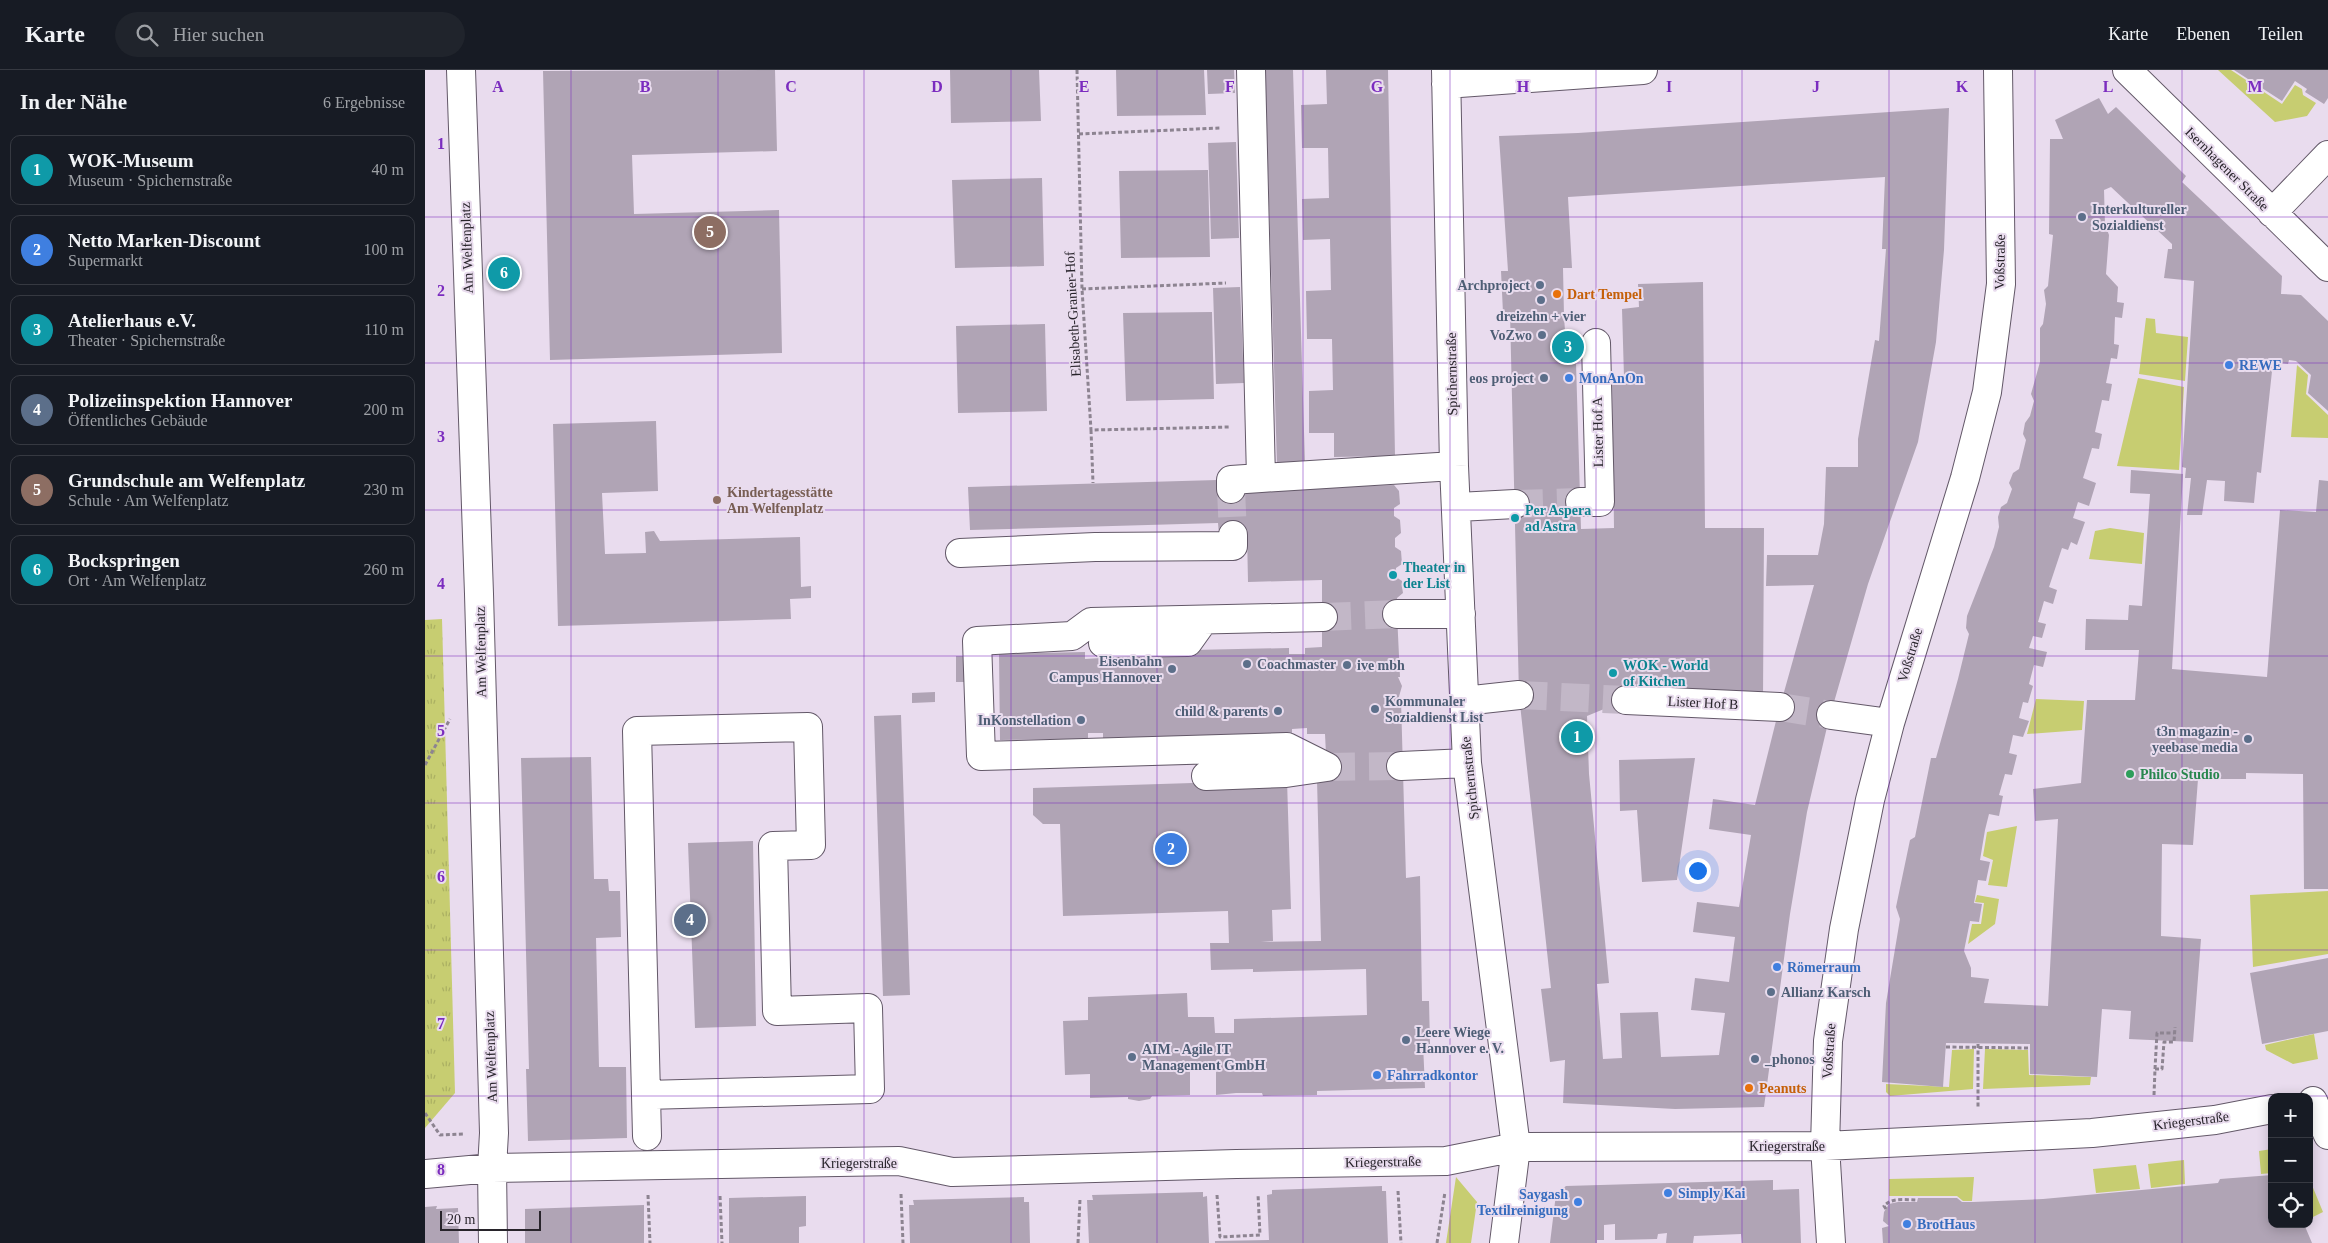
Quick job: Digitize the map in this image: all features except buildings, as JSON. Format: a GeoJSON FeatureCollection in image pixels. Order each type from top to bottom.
{"type":"FeatureCollection","features":[{"type":"Feature","properties":{"kind":"street","name":"Am Welfenplatz"},"geometry":{"type":"LineString","coordinates":[[461,70],[479,584],[493,1133],[493,1243]]}},
{"type":"Feature","properties":{"kind":"street"},"geometry":{"type":"LineString","coordinates":[[1251,70],[1261,478]]}},
{"type":"Feature","properties":{"kind":"street"},"geometry":{"type":"LineString","coordinates":[[1446,77],[1643,70]]}},
{"type":"Feature","properties":{"kind":"street","name":"Voßstraße"},"geometry":{"type":"LineString","coordinates":[[1831,1243],[1825,1146],[1828,1041],[1844,929],[1889,723],[1965,478],[1987,392],[2001,284],[1998,70]]}},
{"type":"Feature","properties":{"kind":"street","name":"Isernhagener Straße"},"geometry":{"type":"LineString","coordinates":[[2127,70],[2328,267]]}},
{"type":"Feature","properties":{"kind":"street","name":"Spichernstraße"},"geometry":{"type":"LineString","coordinates":[[1446,77],[1455,466],[1467,763],[1516,1147],[1503,1243]]}},
{"type":"Feature","properties":{"kind":"street"},"geometry":{"type":"LineString","coordinates":[[2272,213],[2328,155]]}},
{"type":"Feature","properties":{"kind":"street","name":"Lister Hof A"},"geometry":{"type":"LineString","coordinates":[[1581,502],[1600,502],[1596,342]]}},
{"type":"Feature","properties":{"kind":"street"},"geometry":{"type":"LineString","coordinates":[[1231,489],[1231,480],[1455,466]]}},
{"type":"Feature","properties":{"kind":"street"},"geometry":{"type":"LineString","coordinates":[[1458,507],[1515,504]]}},
{"type":"Feature","properties":{"kind":"street"},"geometry":{"type":"LineString","coordinates":[[960,553],[1095,547],[1233,546],[1233,535]]}},
{"type":"Feature","properties":{"kind":"street"},"geometry":{"type":"LineString","coordinates":[[1397,614],[1461,614]]}},
{"type":"Feature","properties":{"kind":"street"},"geometry":{"type":"LineString","coordinates":[[1207,776],[1286,773],[1327,768],[1287,748],[981,756],[977,641],[1072,636],[1091,622],[1323,617]]}},
{"type":"Feature","properties":{"kind":"street"},"geometry":{"type":"LineString","coordinates":[[1103,643],[1187,642],[1203,621]]}},
{"type":"Feature","properties":{"kind":"street"},"geometry":{"type":"LineString","coordinates":[[1464,701],[1519,695]]}},
{"type":"Feature","properties":{"kind":"street","name":"Lister Hof B"},"geometry":{"type":"LineString","coordinates":[[1627,700],[1780,707]]}},
{"type":"Feature","properties":{"kind":"street"},"geometry":{"type":"LineString","coordinates":[[1831,715],[1889,723]]}},
{"type":"Feature","properties":{"kind":"street"},"geometry":{"type":"LineString","coordinates":[[646,1095],[870,1089],[868,1008],[777,1011],[773,846],[811,845],[808,727],[637,732],[647,1136]]}},
{"type":"Feature","properties":{"kind":"street"},"geometry":{"type":"LineString","coordinates":[[1401,766],[1467,763]]}},
{"type":"Feature","properties":{"kind":"street"},"geometry":{"type":"LineString","coordinates":[[2317,1100],[2328,1135]]}},
{"type":"Feature","properties":{"kind":"street","name":"Kriegerstraße"},"geometry":{"type":"LineString","coordinates":[[492,1168],[646,1167],[899,1161],[952,1172],[1236,1164],[1446,1161],[1516,1147],[1825,1146],[2092,1133],[2215,1120],[2268,1110]]}},
{"type":"Feature","properties":{"kind":"street"},"geometry":{"type":"LineString","coordinates":[[425,1174],[492,1168]]}},
{"type":"Feature","properties":{"kind":"path","name":"Elisabeth-Granier-Hof"},"geometry":{"type":"LineString","coordinates":[[1077,70],[1082,289],[1093,483]]}},
{"type":"Feature","properties":{"kind":"path"},"geometry":{"type":"LineString","coordinates":[[1079,134],[1252,127]]}},
{"type":"Feature","properties":{"kind":"path"},"geometry":{"type":"LineString","coordinates":[[1082,289],[1257,282]]}},
{"type":"Feature","properties":{"kind":"path"},"geometry":{"type":"LineString","coordinates":[[1091,430],[1216,427]]}},
{"type":"Feature","properties":{"kind":"path"},"geometry":{"type":"LineString","coordinates":[[2155,1069],[2162,1069],[2164,1042],[2174,1042],[2175,1027]]}},
{"type":"Feature","properties":{"kind":"path"},"geometry":{"type":"LineString","coordinates":[[2153,1126],[2157,1033],[2174,1033]]}},
{"type":"Feature","properties":{"kind":"path"},"geometry":{"type":"LineString","coordinates":[[1978,1045],[1979,1139]]}},
{"type":"Feature","properties":{"kind":"path"},"geometry":{"type":"LineString","coordinates":[[1947,1048],[1978,1045],[2030,1048]]}},
{"type":"Feature","properties":{"kind":"path"},"geometry":{"type":"LineString","coordinates":[[425,1113],[440,1135],[493,1133]]}},
{"type":"Feature","properties":{"kind":"path"},"geometry":{"type":"LineString","coordinates":[[1437,1243],[1445,1193],[1446,1161]]}},
{"type":"Feature","properties":{"kind":"path"},"geometry":{"type":"LineString","coordinates":[[719,1165],[722,1243]]}},
{"type":"Feature","properties":{"kind":"path"},"geometry":{"type":"LineString","coordinates":[[646,1167],[650,1243]]}},
{"type":"Feature","properties":{"kind":"path"},"geometry":{"type":"LineString","coordinates":[[1219,1207],[1220,1239],[1260,1238],[1257,1188]]}},
{"type":"Feature","properties":{"kind":"path"},"geometry":{"type":"LineString","coordinates":[[1078,1243],[1081,1194]]}},
{"type":"Feature","properties":{"kind":"path"},"geometry":{"type":"LineString","coordinates":[[1398,1195],[1401,1243]]}},
{"type":"Feature","properties":{"kind":"path"},"geometry":{"type":"LineString","coordinates":[[1886,1209],[1884,1206],[1887,1203],[1898,1200],[1917,1200]]}},
{"type":"Feature","properties":{"kind":"path"},"geometry":{"type":"LineString","coordinates":[[902,1209],[903,1243]]}},
{"type":"Feature","properties":{"kind":"green space"},"geometry":{"type":"Polygon","coordinates":[[[2218,70],[2231,70],[2282,104],[2295,85],[2302,89],[2303,95],[2316,103],[2307,116],[2275,122],[2218,70]]]}},
{"type":"Feature","properties":{"kind":"green space"},"geometry":{"type":"Polygon","coordinates":[[[2146,318],[2155,319],[2156,333],[2188,337],[2185,381],[2139,374],[2146,318]]]}},
{"type":"Feature","properties":{"kind":"green space"},"geometry":{"type":"Polygon","coordinates":[[[2297,365],[2308,375],[2306,394],[2328,415],[2328,438],[2291,437],[2297,365]]]}},
{"type":"Feature","properties":{"kind":"green space"},"geometry":{"type":"Polygon","coordinates":[[[2138,378],[2184,387],[2179,470],[2117,466],[2138,378]]]}},
{"type":"Feature","properties":{"kind":"green space"},"geometry":{"type":"Polygon","coordinates":[[[2110,528],[2144,533],[2142,564],[2089,559],[2095,531],[2110,528]]]}},
{"type":"Feature","properties":{"kind":"green space"},"geometry":{"type":"Polygon","coordinates":[[[442,619],[455,1093],[425,1128],[425,620],[442,619]]]}},
{"type":"Feature","properties":{"kind":"green space"},"geometry":{"type":"Polygon","coordinates":[[[2036,699],[2084,701],[2082,730],[2027,734],[2036,699]]]}},
{"type":"Feature","properties":{"kind":"green space"},"geometry":{"type":"Polygon","coordinates":[[[2017,826],[2007,887],[1988,885],[1993,860],[1983,856],[1987,832],[2017,826]]]}},
{"type":"Feature","properties":{"kind":"green space"},"geometry":{"type":"Polygon","coordinates":[[[2328,891],[2328,954],[2253,967],[2250,895],[2328,891]]]}},
{"type":"Feature","properties":{"kind":"green space"},"geometry":{"type":"Polygon","coordinates":[[[1977,895],[1999,899],[1995,924],[1968,944],[1972,924],[1981,924],[1984,903],[1975,902],[1977,895]]]}},
{"type":"Feature","properties":{"kind":"green space"},"geometry":{"type":"Polygon","coordinates":[[[2314,1034],[2318,1059],[2293,1064],[2266,1050],[2265,1045],[2314,1034]]]}},
{"type":"Feature","properties":{"kind":"green space"},"geometry":{"type":"Polygon","coordinates":[[[1974,1049],[1973,1089],[1890,1096],[1886,1092],[1886,1084],[1949,1087],[1952,1050],[1974,1049]]]}},
{"type":"Feature","properties":{"kind":"green space"},"geometry":{"type":"Polygon","coordinates":[[[1985,1049],[2028,1050],[2029,1075],[2091,1077],[2090,1085],[1983,1089],[1985,1049]]]}},
{"type":"Feature","properties":{"kind":"green space"},"geometry":{"type":"Polygon","coordinates":[[[2268,1150],[2268,1173],[2261,1174],[2259,1151],[2268,1150]]]}},
{"type":"Feature","properties":{"kind":"green space"},"geometry":{"type":"Polygon","coordinates":[[[2184,1160],[2185,1184],[2151,1188],[2148,1164],[2184,1160]]]}},
{"type":"Feature","properties":{"kind":"green space"},"geometry":{"type":"Polygon","coordinates":[[[2136,1165],[2140,1189],[2096,1193],[2093,1169],[2136,1165]]]}},
{"type":"Feature","properties":{"kind":"green space"},"geometry":{"type":"Polygon","coordinates":[[[1456,1177],[1477,1202],[1471,1243],[1446,1243],[1456,1177]]]}},
{"type":"Feature","properties":{"kind":"green space"},"geometry":{"type":"Polygon","coordinates":[[[1974,1177],[1972,1201],[1963,1201],[1957,1196],[1889,1196],[1889,1179],[1974,1177]]]}},
{"type":"Feature","properties":{"kind":"green space"},"geometry":{"type":"Polygon","coordinates":[[[2313,1188],[2323,1212],[2313,1217],[2313,1188]]]}},
{"type":"Feature","properties":{"kind":"tunnel"},"geometry":{"type":"LineString","coordinates":[[1231,489],[1233,535]]}},
{"type":"Feature","properties":{"kind":"tunnel"},"geometry":{"type":"LineString","coordinates":[[1515,504],[1580,502]]}},
{"type":"Feature","properties":{"kind":"tunnel"},"geometry":{"type":"LineString","coordinates":[[1323,617],[1397,614]]}},
{"type":"Feature","properties":{"kind":"tunnel"},"geometry":{"type":"LineString","coordinates":[[1519,695],[1626,700]]}},
{"type":"Feature","properties":{"kind":"tunnel"},"geometry":{"type":"LineString","coordinates":[[1780,707],[1831,715]]}},
{"type":"Feature","properties":{"kind":"tunnel"},"geometry":{"type":"LineString","coordinates":[[1327,767],[1401,766]]}},
{"type":"Feature","properties":{"kind":"place","name":"Interkultureller Sozialdienst"},"geometry":{"type":"Point","coordinates":[2082,217]}},
{"type":"Feature","properties":{"kind":"place","name":"Grundschule am Welfenplatz"},"geometry":{"type":"Point","coordinates":[710,232]}},
{"type":"Feature","properties":{"kind":"place","name":"Bockspringen"},"geometry":{"type":"Point","coordinates":[504,273]}},
{"type":"Feature","properties":{"kind":"place","name":"Archproject"},"geometry":{"type":"Point","coordinates":[1540,285]}},
{"type":"Feature","properties":{"kind":"place","name":"Dart Tempel"},"geometry":{"type":"Point","coordinates":[1557,294]}},
{"type":"Feature","properties":{"kind":"place","name":"dreizehn + vier"},"geometry":{"type":"Point","coordinates":[1541,300]}},
{"type":"Feature","properties":{"kind":"place","name":"VoZwo"},"geometry":{"type":"Point","coordinates":[1542,335]}},
{"type":"Feature","properties":{"kind":"place","name":"Atelierhaus e.V."},"geometry":{"type":"Point","coordinates":[1568,347]}},
{"type":"Feature","properties":{"kind":"place","name":"REWE"},"geometry":{"type":"Point","coordinates":[2229,365]}},
{"type":"Feature","properties":{"kind":"place","name":"eos project"},"geometry":{"type":"Point","coordinates":[1544,378]}},
{"type":"Feature","properties":{"kind":"place","name":"MonAnOn"},"geometry":{"type":"Point","coordinates":[1569,378]}},
{"type":"Feature","properties":{"kind":"place","name":"Kindertagesstätte Am Welfenplatz"},"geometry":{"type":"Point","coordinates":[717,500]}},
{"type":"Feature","properties":{"kind":"place","name":"Per Aspera ad Astra"},"geometry":{"type":"Point","coordinates":[1515,518]}},
{"type":"Feature","properties":{"kind":"place","name":"Theater in der List"},"geometry":{"type":"Point","coordinates":[1393,575]}},
{"type":"Feature","properties":{"kind":"place","name":"Coachmaster"},"geometry":{"type":"Point","coordinates":[1247,664]}},
{"type":"Feature","properties":{"kind":"place","name":"ive mbh"},"geometry":{"type":"Point","coordinates":[1347,665]}},
{"type":"Feature","properties":{"kind":"place","name":"Eisenbahn Campus Hannover"},"geometry":{"type":"Point","coordinates":[1172,669]}},
{"type":"Feature","properties":{"kind":"place","name":"WOK - World of Kitchen"},"geometry":{"type":"Point","coordinates":[1613,673]}},
{"type":"Feature","properties":{"kind":"place","name":"Kommunaler Sozialdienst List"},"geometry":{"type":"Point","coordinates":[1375,709]}},
{"type":"Feature","properties":{"kind":"place","name":"child & parents"},"geometry":{"type":"Point","coordinates":[1278,711]}},
{"type":"Feature","properties":{"kind":"place","name":"InKonstellation"},"geometry":{"type":"Point","coordinates":[1081,720]}},
{"type":"Feature","properties":{"kind":"place","name":"WOK-Museum"},"geometry":{"type":"Point","coordinates":[1577,737]}},
{"type":"Feature","properties":{"kind":"place","name":"t3n magazin - yeebase media"},"geometry":{"type":"Point","coordinates":[2248,739]}},
{"type":"Feature","properties":{"kind":"place","name":"Philco Studio"},"geometry":{"type":"Point","coordinates":[2130,774]}},
{"type":"Feature","properties":{"kind":"place","name":"Netto Marken-Discount"},"geometry":{"type":"Point","coordinates":[1171,849]}},
{"type":"Feature","properties":{"kind":"place","name":"Polizeiinspektion Hannover"},"geometry":{"type":"Point","coordinates":[690,920]}},
{"type":"Feature","properties":{"kind":"place","name":"Römerraum"},"geometry":{"type":"Point","coordinates":[1777,967]}},
{"type":"Feature","properties":{"kind":"place","name":"Allianz Karsch"},"geometry":{"type":"Point","coordinates":[1771,992]}},
{"type":"Feature","properties":{"kind":"place","name":"Leere Wiege Hannover e. V."},"geometry":{"type":"Point","coordinates":[1406,1040]}},
{"type":"Feature","properties":{"kind":"place","name":"AIM - Agile IT Management GmbH"},"geometry":{"type":"Point","coordinates":[1132,1057]}},
{"type":"Feature","properties":{"kind":"place","name":"_phonos"},"geometry":{"type":"Point","coordinates":[1755,1059]}},
{"type":"Feature","properties":{"kind":"place","name":"Fahrradkontor"},"geometry":{"type":"Point","coordinates":[1377,1075]}},
{"type":"Feature","properties":{"kind":"place","name":"Peanuts"},"geometry":{"type":"Point","coordinates":[1749,1088]}},
{"type":"Feature","properties":{"kind":"place","name":"Simply Kai"},"geometry":{"type":"Point","coordinates":[1668,1193]}},
{"type":"Feature","properties":{"kind":"place","name":"Saygash Textilreinigung"},"geometry":{"type":"Point","coordinates":[1578,1202]}},
{"type":"Feature","properties":{"kind":"place","name":"BrotHaus"},"geometry":{"type":"Point","coordinates":[1907,1224]}}]}
